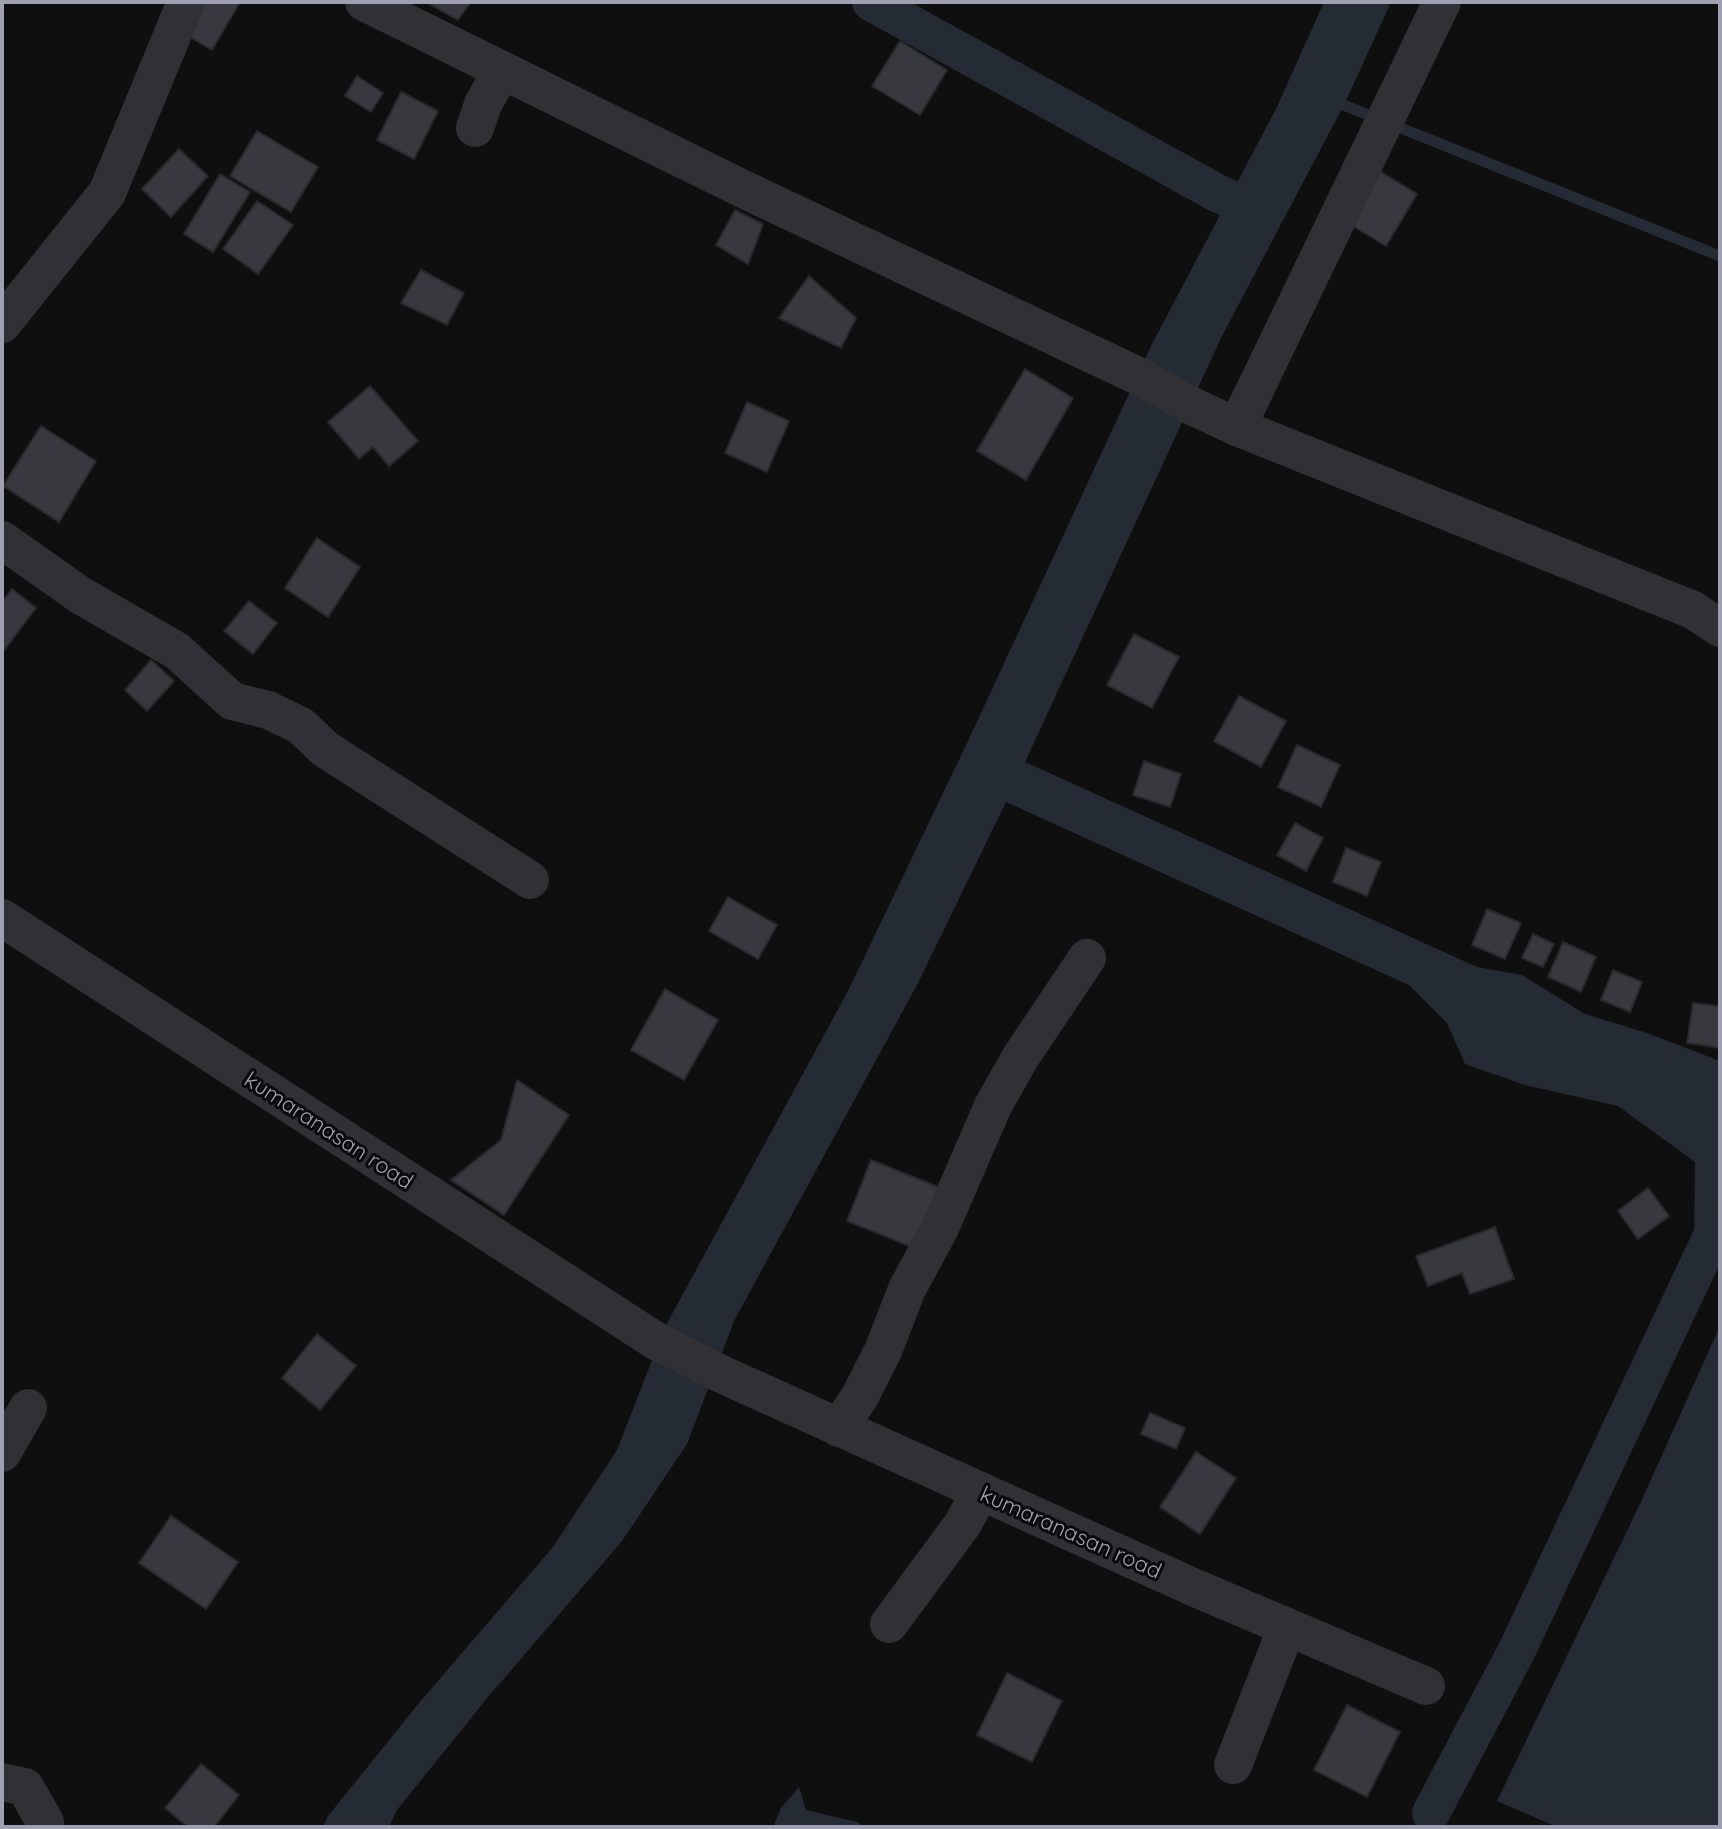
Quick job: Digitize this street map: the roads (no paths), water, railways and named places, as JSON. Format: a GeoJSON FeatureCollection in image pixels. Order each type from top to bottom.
{"type":"FeatureCollection","features":[{"type":"Feature","properties":{"kind":"street"},"geometry":{"type":"LineString","coordinates":[[2,324],[107,193],[186,2]]}},
{"type":"Feature","properties":{"kind":"street"},"geometry":{"type":"LineString","coordinates":[[364,2],[755,195],[1136,375],[1237,427],[1693,610],[1720,628]]}},
{"type":"Feature","properties":{"kind":"street"},"geometry":{"type":"LineString","coordinates":[[1237,427],[1442,2]]}},
{"type":"Feature","properties":{"kind":"street"},"geometry":{"type":"LineString","coordinates":[[475,128],[483,104],[502,70]]}},
{"type":"Feature","properties":{"kind":"street"},"geometry":{"type":"LineString","coordinates":[[2,540],[80,595],[177,651],[232,701],[268,710],[301,726],[325,749],[530,880]]}},
{"type":"Feature","properties":{"kind":"street","name":"kumaranasan road"},"geometry":{"type":"LineString","coordinates":[[2,918],[656,1341],[839,1428],[1426,1686]]}},
{"type":"Feature","properties":{"kind":"street"},"geometry":{"type":"LineString","coordinates":[[839,1428],[883,1351],[907,1289],[940,1228],[993,1106],[1020,1058],[1087,958]]}},
{"type":"Feature","properties":{"kind":"street"},"geometry":{"type":"LineString","coordinates":[[2,1453],[28,1408]]}},
{"type":"Feature","properties":{"kind":"street"},"geometry":{"type":"LineString","coordinates":[[889,1624],[962,1525],[981,1491]]}},
{"type":"Feature","properties":{"kind":"street"},"geometry":{"type":"LineString","coordinates":[[1233,1765],[1287,1627]]}},
{"type":"Feature","properties":{"kind":"street"},"geometry":{"type":"LineString","coordinates":[[2,1782],[25,1787],[45,1827]]}},
{"type":"Feature","properties":{"kind":"waterway"},"geometry":{"type":"LineString","coordinates":[[871,2],[1217,193],[1251,208]]}},
{"type":"Feature","properties":{"kind":"waterway"},"geometry":{"type":"LineString","coordinates":[[1331,100],[1720,256]]}},
{"type":"Feature","properties":{"kind":"waterway"},"geometry":{"type":"LineString","coordinates":[[1431,1813],[1517,1650],[1720,1219]]}}]}
